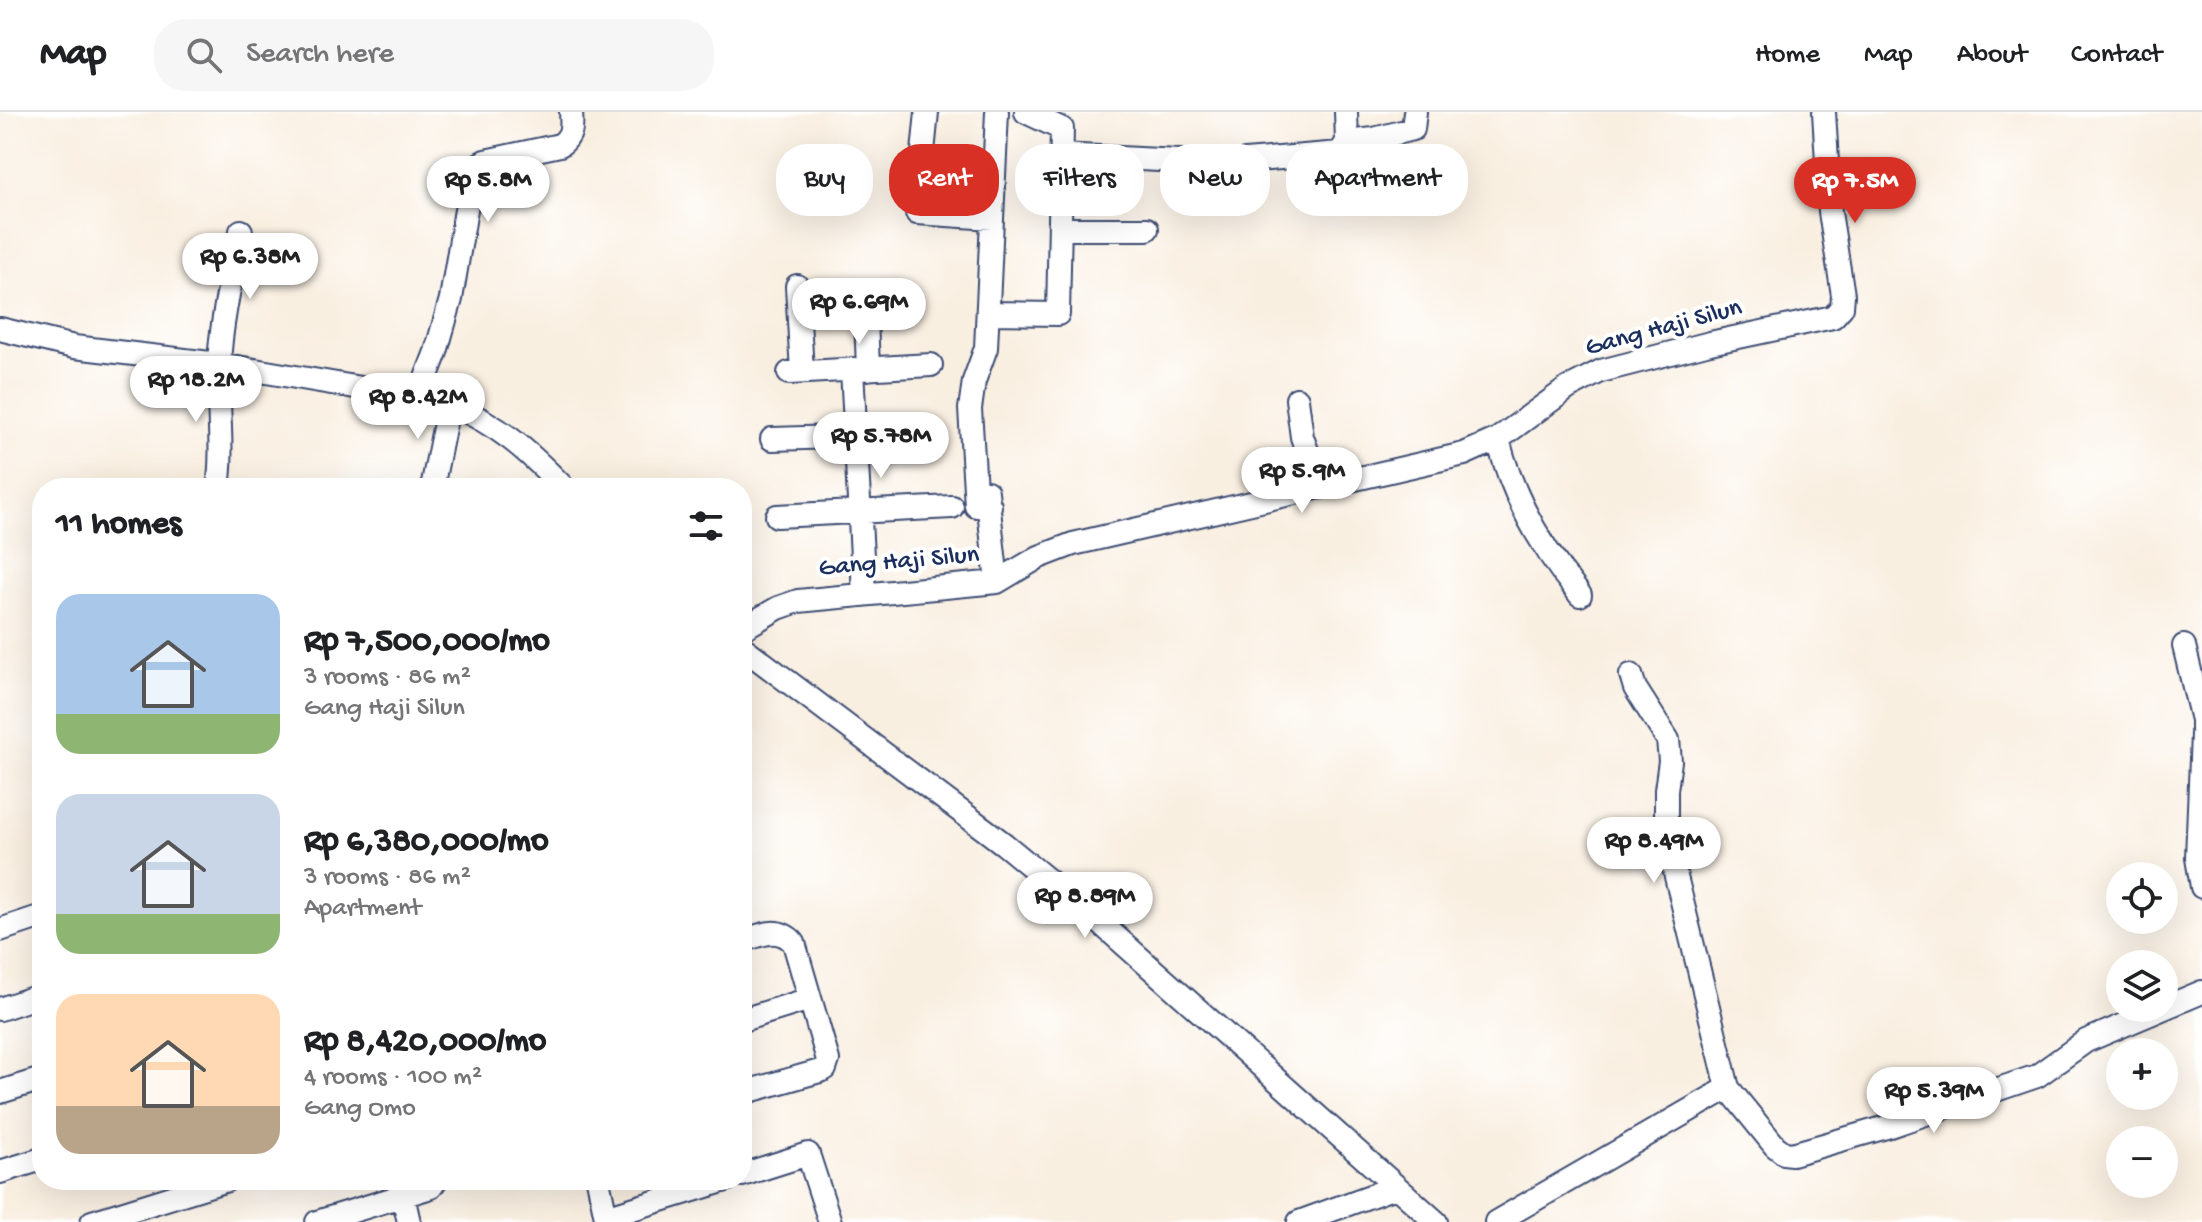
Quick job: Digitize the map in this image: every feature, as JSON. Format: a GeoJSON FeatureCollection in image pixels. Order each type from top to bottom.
{"type":"FeatureCollection","features":[{"type":"Feature","properties":{"kind":"street"},"geometry":{"type":"LineString","coordinates":[[419,396],[451,299],[473,168],[485,161],[560,145],[572,130],[571,112]]}},
{"type":"Feature","properties":{"kind":"street"},"geometry":{"type":"LineString","coordinates":[[927,112],[917,213],[992,218]]}},
{"type":"Feature","properties":{"kind":"street"},"geometry":{"type":"LineString","coordinates":[[997,112],[986,348],[974,381],[970,409],[990,506],[997,582]]}},
{"type":"Feature","properties":{"kind":"street"},"geometry":{"type":"LineString","coordinates":[[1026,112],[1062,129],[1061,144]]}},
{"type":"Feature","properties":{"kind":"street"},"geometry":{"type":"LineString","coordinates":[[1270,159],[1340,153],[1347,142],[1346,112]]}},
{"type":"Feature","properties":{"kind":"street"},"geometry":{"type":"LineString","coordinates":[[1347,142],[1410,130],[1415,125],[1415,112]]}},
{"type":"Feature","properties":{"kind":"street","name":"Gang Haji Silun"},"geometry":{"type":"LineString","coordinates":[[752,623],[787,604],[997,582],[1062,547],[1464,454],[1498,439],[1568,388],[1601,371],[1710,343],[1833,317],[1842,307],[1843,295],[1830,212],[1824,112]]}},
{"type":"Feature","properties":{"kind":"street"},"geometry":{"type":"LineString","coordinates":[[988,313],[1058,314],[1060,216]]}},
{"type":"Feature","properties":{"kind":"street"},"geometry":{"type":"LineString","coordinates":[[1060,229],[1147,229]]}},
{"type":"Feature","properties":{"kind":"street"},"geometry":{"type":"LineString","coordinates":[[219,478],[219,364],[228,291],[241,231]]}},
{"type":"Feature","properties":{"kind":"street"},"geometry":{"type":"LineString","coordinates":[[797,286],[795,373],[931,365]]}},
{"type":"Feature","properties":{"kind":"street"},"geometry":{"type":"LineString","coordinates":[[864,594],[855,437],[865,292]]}},
{"type":"Feature","properties":{"kind":"street"},"geometry":{"type":"LineString","coordinates":[[0,329],[74,347],[219,364],[449,403],[508,434],[554,478]]}},
{"type":"Feature","properties":{"kind":"street"},"geometry":{"type":"LineString","coordinates":[[1297,399],[1302,437],[1320,487]]}},
{"type":"Feature","properties":{"kind":"street"},"geometry":{"type":"LineString","coordinates":[[434,478],[449,403]]}},
{"type":"Feature","properties":{"kind":"street"},"geometry":{"type":"LineString","coordinates":[[772,439],[932,434]]}},
{"type":"Feature","properties":{"kind":"street"},"geometry":{"type":"LineString","coordinates":[[1498,439],[1517,496],[1556,566],[1580,595]]}},
{"type":"Feature","properties":{"kind":"street"},"geometry":{"type":"LineString","coordinates":[[777,516],[952,507]]}},
{"type":"Feature","properties":{"kind":"street"},"geometry":{"type":"LineString","coordinates":[[2184,646],[2202,720],[2197,858],[2202,887]]}},
{"type":"Feature","properties":{"kind":"street"},"geometry":{"type":"LineString","coordinates":[[752,655],[1004,844],[1105,927],[1436,1222]]}},
{"type":"Feature","properties":{"kind":"street"},"geometry":{"type":"LineString","coordinates":[[1631,675],[1635,688],[1668,740],[1670,761],[1666,790],[1666,836],[1728,1088],[1784,1153],[1792,1154],[1890,1126],[2037,1076],[2086,1041],[2131,1022]]}},
{"type":"Feature","properties":{"kind":"street"},"geometry":{"type":"LineString","coordinates":[[0,930],[32,919]]}},
{"type":"Feature","properties":{"kind":"street"},"geometry":{"type":"LineString","coordinates":[[752,938],[778,932],[787,935],[794,943],[828,1065],[820,1071],[752,1090]]}},
{"type":"Feature","properties":{"kind":"street"},"geometry":{"type":"LineString","coordinates":[[2178,1002],[2202,992]]}},
{"type":"Feature","properties":{"kind":"street"},"geometry":{"type":"LineString","coordinates":[[0,1009],[32,998]]}},
{"type":"Feature","properties":{"kind":"street"},"geometry":{"type":"LineString","coordinates":[[752,1017],[810,999]]}},
{"type":"Feature","properties":{"kind":"street"},"geometry":{"type":"LineString","coordinates":[[0,1092],[32,1082]]}},
{"type":"Feature","properties":{"kind":"street"},"geometry":{"type":"LineString","coordinates":[[1496,1222],[1728,1088]]}},
{"type":"Feature","properties":{"kind":"street"},"geometry":{"type":"LineString","coordinates":[[752,1172],[808,1154],[830,1222]]}},
{"type":"Feature","properties":{"kind":"street"},"geometry":{"type":"LineString","coordinates":[[0,1172],[32,1162]]}},
{"type":"Feature","properties":{"kind":"street"},"geometry":{"type":"LineString","coordinates":[[1299,1222],[1395,1187]]}},
{"type":"Feature","properties":{"kind":"street"},"geometry":{"type":"LineString","coordinates":[[92,1222],[195,1190]]}},
{"type":"Feature","properties":{"kind":"street"},"geometry":{"type":"LineString","coordinates":[[330,1220],[422,1190]]}},
{"type":"Feature","properties":{"kind":"street"},"geometry":{"type":"LineString","coordinates":[[600,1190],[606,1220],[696,1190]]}},
{"type":"Feature","properties":{"kind":"street"},"geometry":{"type":"LineString","coordinates":[[403,1196],[409,1222]]}}]}
